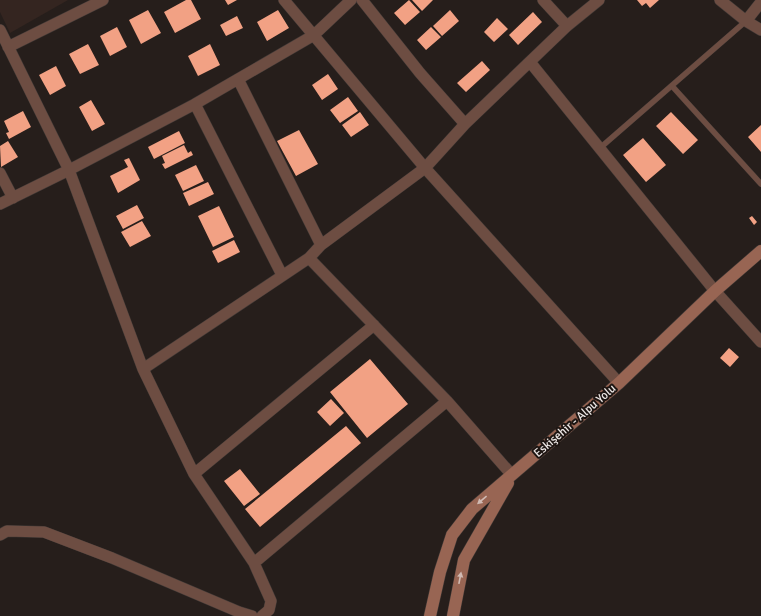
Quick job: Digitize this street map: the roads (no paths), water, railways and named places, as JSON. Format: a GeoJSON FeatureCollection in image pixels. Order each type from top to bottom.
{"type":"FeatureCollection","features":[{"type":"Feature","properties":{"kind":"main road","name":"Eskişehir - Alpu Yolu"},"geometry":{"type":"LineString","coordinates":[[430,616],[440,572],[452,535],[472,509],[619,383],[715,291],[761,251]]}},
{"type":"Feature","properties":{"kind":"main road"},"geometry":{"type":"LineString","coordinates":[[453,616],[464,560],[512,476]]}},
{"type":"Feature","properties":{"kind":"street"},"geometry":{"type":"LineString","coordinates":[[8,47],[103,0]]}},
{"type":"Feature","properties":{"kind":"street"},"geometry":{"type":"LineString","coordinates":[[284,0],[425,168],[619,383]]}},
{"type":"Feature","properties":{"kind":"street"},"geometry":{"type":"LineString","coordinates":[[0,204],[69,170],[238,80],[314,35],[351,0]]}},
{"type":"Feature","properties":{"kind":"street"},"geometry":{"type":"LineString","coordinates":[[362,0],[420,73],[465,124]]}},
{"type":"Feature","properties":{"kind":"street"},"geometry":{"type":"LineString","coordinates":[[543,0],[567,26]]}},
{"type":"Feature","properties":{"kind":"street"},"geometry":{"type":"LineString","coordinates":[[720,0],[746,21],[761,30]]}},
{"type":"Feature","properties":{"kind":"street"},"geometry":{"type":"LineString","coordinates":[[143,369],[309,258],[321,245],[425,168],[465,124],[592,2]]}},
{"type":"Feature","properties":{"kind":"street"},"geometry":{"type":"LineString","coordinates":[[746,21],[761,2]]}},
{"type":"Feature","properties":{"kind":"street"},"geometry":{"type":"LineString","coordinates":[[0,30],[69,170],[143,369],[194,474],[254,563],[271,601],[269,610],[262,616]]}},
{"type":"Feature","properties":{"kind":"street"},"geometry":{"type":"LineString","coordinates":[[530,62],[715,291],[761,342]]}},
{"type":"Feature","properties":{"kind":"street"},"geometry":{"type":"LineString","coordinates":[[238,80],[321,245]]}},
{"type":"Feature","properties":{"kind":"street"},"geometry":{"type":"LineString","coordinates":[[194,104],[282,275]]}},
{"type":"Feature","properties":{"kind":"street"},"geometry":{"type":"LineString","coordinates":[[0,173],[12,198]]}},
{"type":"Feature","properties":{"kind":"street"},"geometry":{"type":"LineString","coordinates":[[309,258],[447,400],[512,476]]}},
{"type":"Feature","properties":{"kind":"street"},"geometry":{"type":"LineString","coordinates":[[194,474],[374,325]]}},
{"type":"Feature","properties":{"kind":"street"},"geometry":{"type":"LineString","coordinates":[[254,563],[447,400]]}},
{"type":"Feature","properties":{"kind":"street"},"geometry":{"type":"LineString","coordinates":[[0,535],[7,531],[44,532],[112,558],[239,612],[252,616]]}},
{"type":"Feature","properties":{"kind":"lane"},"geometry":{"type":"LineString","coordinates":[[600,148],[746,21]]}},
{"type":"Feature","properties":{"kind":"lane"},"geometry":{"type":"LineString","coordinates":[[672,86],[761,184]]}}]}
